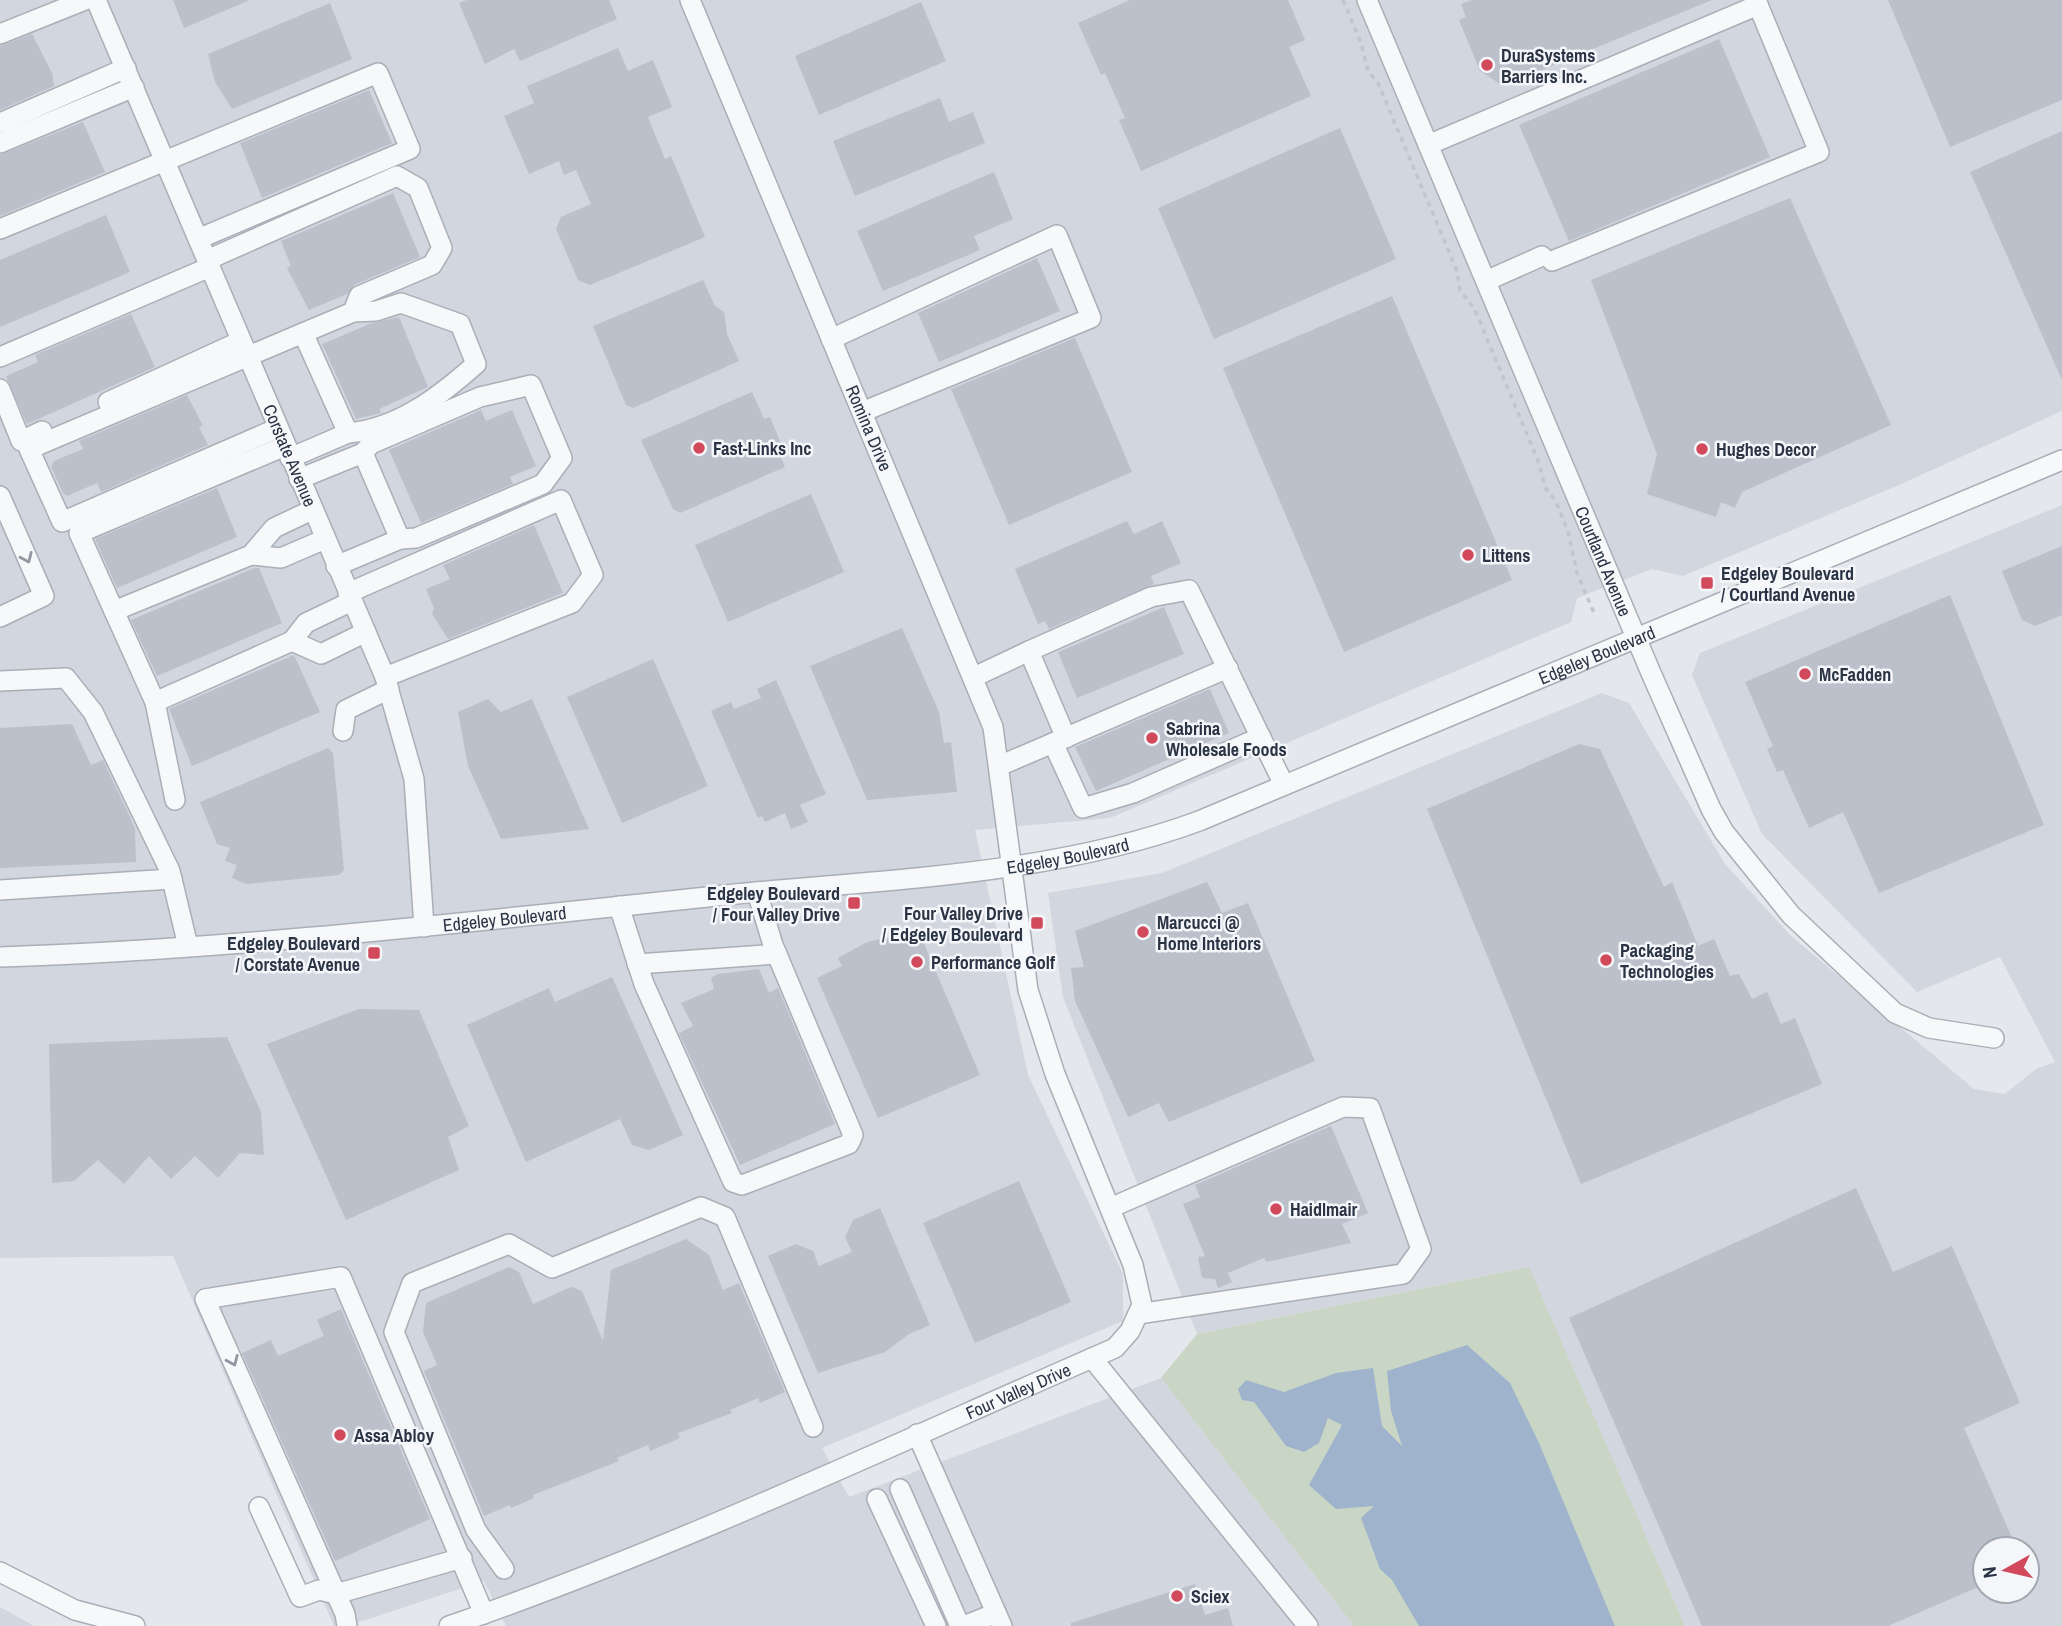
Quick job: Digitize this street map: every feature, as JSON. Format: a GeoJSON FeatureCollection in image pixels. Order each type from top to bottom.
{"type":"FeatureCollection","features":[{"type":"Feature","properties":{"kind":"street"},"geometry":{"type":"LineString","coordinates":[[0,34],[85,0]]}},
{"type":"Feature","properties":{"kind":"street","name":"Corstate Avenue"},"geometry":{"type":"LineString","coordinates":[[96,0],[387,683],[414,779],[424,926]]}},
{"type":"Feature","properties":{"kind":"street","name":"Romina Drive"},"geometry":{"type":"LineString","coordinates":[[690,0],[993,727],[1013,866]]}},
{"type":"Feature","properties":{"kind":"street","name":"Courtland Avenue"},"geometry":{"type":"LineString","coordinates":[[1368,0],[1636,638],[1711,809],[1724,832],[1791,915],[1895,1013],[1929,1028],[1994,1038]]}},
{"type":"Feature","properties":{"kind":"street"},"geometry":{"type":"LineString","coordinates":[[1428,145],[1757,3],[1819,152],[1486,281]]}},
{"type":"Feature","properties":{"kind":"street"},"geometry":{"type":"LineString","coordinates":[[0,123],[126,68]]}},
{"type":"Feature","properties":{"kind":"street"},"geometry":{"type":"LineString","coordinates":[[0,229],[378,73],[410,149],[198,239]]}},
{"type":"Feature","properties":{"kind":"street"},"geometry":{"type":"LineString","coordinates":[[0,143],[134,87]]}},
{"type":"Feature","properties":{"kind":"street"},"geometry":{"type":"LineString","coordinates":[[0,357],[397,176],[418,188],[442,248],[432,265],[359,296],[352,312]]}},
{"type":"Feature","properties":{"kind":"street"},"geometry":{"type":"LineString","coordinates":[[831,339],[1057,235],[1091,318],[862,412]]}},
{"type":"Feature","properties":{"kind":"street"},"geometry":{"type":"LineString","coordinates":[[0,389],[21,441],[244,349],[303,333],[352,312],[376,311],[401,303],[460,324],[476,364],[433,402],[363,432],[284,444],[62,522],[29,449],[244,349]]}},
{"type":"Feature","properties":{"kind":"street"},"geometry":{"type":"LineString","coordinates":[[303,333],[348,433]]}},
{"type":"Feature","properties":{"kind":"street"},"geometry":{"type":"LineString","coordinates":[[299,479],[363,453],[370,444],[480,397],[531,385],[562,457],[543,484],[416,538],[400,539],[337,566]]}},
{"type":"Feature","properties":{"kind":"street"},"geometry":{"type":"LineString","coordinates":[[175,800],[155,702],[79,533],[284,444]]}},
{"type":"Feature","properties":{"kind":"street"},"geometry":{"type":"LineString","coordinates":[[363,453],[400,539]]}},
{"type":"Feature","properties":{"kind":"street","name":"Edgeley Boulevard"},"geometry":{"type":"LineString","coordinates":[[0,957],[68,956],[424,926],[1013,866],[1142,841],[1284,785],[2062,460]]}},
{"type":"Feature","properties":{"kind":"street"},"geometry":{"type":"LineString","coordinates":[[0,496],[44,596],[0,617]]}},
{"type":"Feature","properties":{"kind":"street"},"geometry":{"type":"LineString","coordinates":[[155,702],[292,641],[306,624],[350,597],[561,500],[593,575],[572,603],[387,683],[346,710],[344,731]]}},
{"type":"Feature","properties":{"kind":"street"},"geometry":{"type":"LineString","coordinates":[[114,611],[251,555],[274,528],[312,510]]}},
{"type":"Feature","properties":{"kind":"street"},"geometry":{"type":"LineString","coordinates":[[251,555],[281,558],[325,538]]}},
{"type":"Feature","properties":{"kind":"street"},"geometry":{"type":"LineString","coordinates":[[974,677],[1152,597],[1189,590],[1284,785]]}},
{"type":"Feature","properties":{"kind":"street"},"geometry":{"type":"LineString","coordinates":[[292,641],[321,654],[366,632]]}},
{"type":"Feature","properties":{"kind":"street"},"geometry":{"type":"LineString","coordinates":[[1028,651],[1083,808],[1133,793],[1261,737]]}},
{"type":"Feature","properties":{"kind":"street"},"geometry":{"type":"LineString","coordinates":[[999,766],[1228,668]]}},
{"type":"Feature","properties":{"kind":"street"},"geometry":{"type":"LineString","coordinates":[[0,681],[66,678],[93,712],[172,879],[188,946]]}},
{"type":"Feature","properties":{"kind":"street"},"geometry":{"type":"LineString","coordinates":[[1013,866],[1028,990],[1055,1074],[1133,1265],[1142,1306],[1138,1314]]}},
{"type":"Feature","properties":{"kind":"street"},"geometry":{"type":"LineString","coordinates":[[0,890],[172,879]]}},
{"type":"Feature","properties":{"kind":"street"},"geometry":{"type":"LineString","coordinates":[[619,906],[637,964],[733,1182],[743,1185],[849,1144],[853,1135],[777,954],[757,892]]}},
{"type":"Feature","properties":{"kind":"street"},"geometry":{"type":"LineString","coordinates":[[637,964],[777,954]]}},
{"type":"Feature","properties":{"kind":"street"},"geometry":{"type":"LineString","coordinates":[[1110,1208],[1343,1107],[1370,1108],[1421,1249],[1403,1274],[1138,1314]]}},
{"type":"Feature","properties":{"kind":"street"},"geometry":{"type":"LineString","coordinates":[[504,1569],[476,1530],[394,1332],[412,1283],[509,1244],[552,1268],[701,1207],[725,1217],[813,1427]]}},
{"type":"Feature","properties":{"kind":"street"},"geometry":{"type":"LineString","coordinates":[[347,1626],[336,1594],[205,1298],[341,1277],[484,1614]]}},
{"type":"Feature","properties":{"kind":"street","name":"Four Valley Drive"},"geometry":{"type":"LineString","coordinates":[[449,1626],[747,1511],[1115,1348],[1130,1331],[1138,1314]]}},
{"type":"Feature","properties":{"kind":"street"},"geometry":{"type":"LineString","coordinates":[[1092,1358],[1308,1626]]}},
{"type":"Feature","properties":{"kind":"street"},"geometry":{"type":"LineString","coordinates":[[900,1489],[962,1626],[999,1620],[917,1434]]}},
{"type":"Feature","properties":{"kind":"street"},"geometry":{"type":"LineString","coordinates":[[877,1499],[936,1626]]}},
{"type":"Feature","properties":{"kind":"street"},"geometry":{"type":"LineString","coordinates":[[259,1507],[300,1597],[319,1590],[336,1594],[462,1558]]}},
{"type":"Feature","properties":{"kind":"street"},"geometry":{"type":"LineString","coordinates":[[0,1572],[75,1610],[135,1626]]}},
{"type":"Feature","properties":{"kind":"path"},"geometry":{"type":"LineString","coordinates":[[1343,0],[1361,43],[1368,71],[1378,83],[1454,263],[1460,289],[1475,310],[1539,463],[1545,487],[1556,502],[1568,531],[1577,573],[1594,613]]}},
{"type":"Feature","properties":{"kind":"shaded area"},"geometry":{"type":"Polygon","coordinates":[[[0,0],[2062,0],[2062,411],[1899,485],[1683,576],[1652,569],[1577,598],[1571,622],[1110,818],[975,830],[1028,1075],[1123,1274],[1123,1321],[822,1448],[849,1497],[1161,1378],[1354,1626],[506,1626],[484,1581],[347,1626],[334,1626],[173,1256],[0,1258],[0,0]]]}},
{"type":"Feature","properties":{"kind":"shaded area"},"geometry":{"type":"Polygon","coordinates":[[[2062,505],[2062,1626],[1685,1626],[1528,1267],[1197,1334],[1063,997],[1048,893],[1162,873],[1602,693],[1629,703],[1725,864],[1791,936],[1974,1089],[2005,1094],[2036,1069],[2055,1062],[2000,957],[1917,992],[1762,834],[1692,675],[1700,653],[2062,505]]]}},
{"type":"Feature","properties":{"kind":"shaded area"},"geometry":{"type":"Polygon","coordinates":[[[0,1607],[34,1626],[0,1626],[0,1607]]]}},
{"type":"Feature","properties":{"kind":"green space"},"geometry":{"type":"Polygon","coordinates":[[[1529,1267],[1685,1626],[1354,1626],[1161,1378],[1197,1334],[1529,1267]]]}},
{"type":"Feature","properties":{"kind":"water"},"geometry":{"type":"Polygon","coordinates":[[[1467,1345],[1510,1383],[1539,1443],[1615,1626],[1419,1626],[1392,1580],[1380,1569],[1361,1518],[1374,1506],[1336,1509],[1309,1485],[1342,1425],[1328,1418],[1319,1443],[1304,1452],[1286,1446],[1254,1402],[1242,1400],[1238,1389],[1246,1380],[1284,1392],[1336,1373],[1373,1368],[1382,1426],[1402,1446],[1391,1411],[1387,1371],[1467,1345]]]}},
{"type":"Feature","properties":{"kind":"building"},"geometry":{"type":"Polygon","coordinates":[[[173,0],[250,0],[184,28],[173,0]]]}},
{"type":"Feature","properties":{"kind":"building"},"geometry":{"type":"Polygon","coordinates":[[[467,0],[609,0],[617,19],[520,61],[514,49],[485,64],[459,3],[467,0]]]}},
{"type":"Feature","properties":{"kind":"building"},"geometry":{"type":"Polygon","coordinates":[[[1130,0],[1288,0],[1305,40],[1289,47],[1311,96],[1141,171],[1119,120],[1125,118],[1105,73],[1101,75],[1078,23],[1130,0]]]}},
{"type":"Feature","properties":{"kind":"building"},"geometry":{"type":"Polygon","coordinates":[[[1472,0],[1712,0],[1503,86],[1480,71],[1459,20],[1466,17],[1461,4],[1472,0]]]}},
{"type":"Feature","properties":{"kind":"building"},"geometry":{"type":"Polygon","coordinates":[[[1888,0],[2062,0],[2062,100],[1950,147],[1888,0]]]}},
{"type":"Feature","properties":{"kind":"building"},"geometry":{"type":"Polygon","coordinates":[[[921,2],[946,61],[819,115],[795,56],[921,2]]]}},
{"type":"Feature","properties":{"kind":"building"},"geometry":{"type":"Polygon","coordinates":[[[330,3],[352,59],[232,109],[215,82],[208,54],[330,3]]]}},
{"type":"Feature","properties":{"kind":"building"},"geometry":{"type":"Polygon","coordinates":[[[32,34],[52,73],[54,86],[0,110],[0,46],[32,34]]]}},
{"type":"Feature","properties":{"kind":"building"},"geometry":{"type":"Polygon","coordinates":[[[1719,39],[1770,157],[1569,241],[1519,125],[1719,39]]]}},
{"type":"Feature","properties":{"kind":"building"},"geometry":{"type":"Polygon","coordinates":[[[618,48],[628,71],[653,60],[672,107],[648,117],[665,159],[671,156],[705,237],[590,285],[578,280],[556,229],[561,217],[591,204],[576,170],[564,175],[559,161],[529,174],[504,116],[534,103],[527,86],[618,48]]]}},
{"type":"Feature","properties":{"kind":"building"},"geometry":{"type":"Polygon","coordinates":[[[369,90],[392,143],[262,198],[240,143],[369,90]]]}},
{"type":"Feature","properties":{"kind":"building"},"geometry":{"type":"Polygon","coordinates":[[[940,98],[949,122],[973,112],[985,143],[855,196],[833,141],[940,98]]]}},
{"type":"Feature","properties":{"kind":"building"},"geometry":{"type":"Polygon","coordinates":[[[83,122],[105,172],[0,216],[0,155],[83,122]]]}},
{"type":"Feature","properties":{"kind":"building"},"geometry":{"type":"Polygon","coordinates":[[[1340,128],[1396,259],[1214,339],[1158,208],[1340,128]]]}},
{"type":"Feature","properties":{"kind":"building"},"geometry":{"type":"Polygon","coordinates":[[[2062,131],[2062,380],[1970,172],[2062,131]]]}},
{"type":"Feature","properties":{"kind":"building"},"geometry":{"type":"Polygon","coordinates":[[[994,172],[1013,219],[974,236],[980,250],[883,291],[857,231],[994,172]]]}},
{"type":"Feature","properties":{"kind":"building"},"geometry":{"type":"Polygon","coordinates":[[[393,193],[420,257],[354,285],[347,294],[309,310],[287,268],[291,266],[281,241],[393,193]]]}},
{"type":"Feature","properties":{"kind":"building"},"geometry":{"type":"Polygon","coordinates":[[[1790,198],[1891,425],[1742,492],[1735,508],[1721,502],[1716,517],[1647,494],[1657,454],[1591,280],[1790,198]]]}},
{"type":"Feature","properties":{"kind":"building"},"geometry":{"type":"Polygon","coordinates":[[[106,215],[130,272],[0,327],[0,260],[106,215]]]}},
{"type":"Feature","properties":{"kind":"building"},"geometry":{"type":"Polygon","coordinates":[[[1037,258],[1060,311],[939,362],[918,313],[1037,258]]]}},
{"type":"Feature","properties":{"kind":"building"},"geometry":{"type":"Polygon","coordinates":[[[703,280],[715,306],[724,312],[727,334],[739,361],[633,408],[626,405],[593,326],[703,280]]]}},
{"type":"Feature","properties":{"kind":"building"},"geometry":{"type":"Polygon","coordinates":[[[1392,296],[1512,580],[1344,652],[1223,368],[1392,296]]]}},
{"type":"Feature","properties":{"kind":"building"},"geometry":{"type":"Polygon","coordinates":[[[131,314],[155,367],[27,424],[6,376],[38,362],[35,355],[131,314]]]}},
{"type":"Feature","properties":{"kind":"building"},"geometry":{"type":"Polygon","coordinates":[[[399,317],[428,387],[379,409],[381,413],[356,419],[322,344],[372,323],[399,317]]]}},
{"type":"Feature","properties":{"kind":"building"},"geometry":{"type":"Polygon","coordinates":[[[1075,338],[1132,472],[1009,525],[951,389],[1075,338]]]}},
{"type":"Feature","properties":{"kind":"building"},"geometry":{"type":"Polygon","coordinates":[[[752,392],[764,419],[770,417],[781,444],[776,446],[785,467],[680,513],[673,509],[641,440],[752,392]]]}},
{"type":"Feature","properties":{"kind":"building"},"geometry":{"type":"Polygon","coordinates":[[[187,395],[203,426],[199,427],[208,445],[101,492],[97,483],[67,496],[63,493],[51,467],[54,461],[83,449],[79,441],[187,395]]]}},
{"type":"Feature","properties":{"kind":"building"},"geometry":{"type":"Polygon","coordinates":[[[481,410],[486,421],[512,410],[536,466],[510,477],[513,484],[421,523],[389,450],[481,410]]]}},
{"type":"Feature","properties":{"kind":"building"},"geometry":{"type":"Polygon","coordinates":[[[217,488],[237,537],[117,588],[95,539],[217,488]]]}},
{"type":"Feature","properties":{"kind":"building"},"geometry":{"type":"Polygon","coordinates":[[[811,494],[844,572],[728,622],[695,545],[811,494]]]}},
{"type":"Feature","properties":{"kind":"building"},"geometry":{"type":"Polygon","coordinates":[[[1127,521],[1134,534],[1162,521],[1181,563],[1151,576],[1154,584],[1049,629],[1045,621],[1038,624],[1015,569],[1127,521]]]}},
{"type":"Feature","properties":{"kind":"building"},"geometry":{"type":"Polygon","coordinates":[[[534,525],[563,593],[448,639],[432,614],[434,608],[426,589],[450,579],[443,565],[534,525]]]}},
{"type":"Feature","properties":{"kind":"building"},"geometry":{"type":"Polygon","coordinates":[[[2062,546],[2062,615],[2035,626],[2022,620],[2002,571],[2062,546]]]}},
{"type":"Feature","properties":{"kind":"building"},"geometry":{"type":"Polygon","coordinates":[[[259,568],[282,623],[157,676],[131,620],[259,568]]]}},
{"type":"Feature","properties":{"kind":"building"},"geometry":{"type":"Polygon","coordinates":[[[1950,595],[2044,825],[1879,893],[1843,812],[1809,828],[1783,770],[1777,772],[1767,749],[1773,746],[1745,682],[1950,595]]]}},
{"type":"Feature","properties":{"kind":"building"},"geometry":{"type":"Polygon","coordinates":[[[1164,607],[1184,654],[1077,698],[1058,652],[1164,607]]]}},
{"type":"Feature","properties":{"kind":"building"},"geometry":{"type":"Polygon","coordinates":[[[902,628],[939,712],[944,743],[951,742],[957,792],[867,800],[810,666],[902,628]]]}},
{"type":"Feature","properties":{"kind":"building"},"geometry":{"type":"Polygon","coordinates":[[[294,655],[320,712],[192,766],[169,709],[294,655]]]}},
{"type":"Feature","properties":{"kind":"building"},"geometry":{"type":"Polygon","coordinates":[[[653,659],[708,786],[622,823],[567,697],[653,659]]]}},
{"type":"Feature","properties":{"kind":"building"},"geometry":{"type":"Polygon","coordinates":[[[776,680],[826,794],[800,805],[808,822],[791,829],[785,813],[765,822],[762,816],[758,818],[711,711],[731,702],[734,709],[761,698],[757,689],[776,680]]]}},
{"type":"Feature","properties":{"kind":"building","name":"Sabrina Wholesale Foods"},"geometry":{"type":"Polygon","coordinates":[[[1210,689],[1229,733],[1096,791],[1075,747],[1210,689]]]}},
{"type":"Feature","properties":{"kind":"building"},"geometry":{"type":"Polygon","coordinates":[[[488,699],[501,712],[532,699],[589,829],[501,839],[468,766],[458,712],[488,699]]]}},
{"type":"Feature","properties":{"kind":"building"},"geometry":{"type":"Polygon","coordinates":[[[72,724],[91,765],[103,760],[130,817],[135,829],[136,862],[0,868],[0,728],[72,724]]]}},
{"type":"Feature","properties":{"kind":"building","name":"Packaging Technologies"},"geometry":{"type":"Polygon","coordinates":[[[1579,744],[1600,749],[1664,887],[1672,882],[1698,946],[1714,939],[1730,976],[1739,974],[1752,999],[1767,992],[1781,1024],[1795,1018],[1822,1084],[1581,1184],[1427,809],[1579,744]]]}},
{"type":"Feature","properties":{"kind":"building"},"geometry":{"type":"Polygon","coordinates":[[[328,748],[333,753],[344,870],[339,875],[246,884],[232,878],[237,865],[225,861],[230,848],[217,844],[200,802],[328,748]]]}},
{"type":"Feature","properties":{"kind":"building"},"geometry":{"type":"Polygon","coordinates":[[[1207,882],[1222,913],[1248,903],[1315,1061],[1169,1122],[1159,1103],[1128,1117],[1075,1001],[1071,968],[1084,967],[1075,931],[1207,882]]]}},
{"type":"Feature","properties":{"kind":"building"},"geometry":{"type":"Polygon","coordinates":[[[919,932],[980,1075],[878,1118],[817,978],[842,966],[838,958],[867,942],[892,937],[894,942],[919,932]]]}},
{"type":"Feature","properties":{"kind":"building"},"geometry":{"type":"Polygon","coordinates":[[[759,969],[769,993],[778,988],[835,1124],[740,1165],[679,1033],[693,1026],[681,1003],[714,989],[711,978],[718,974],[759,969]]]}},
{"type":"Feature","properties":{"kind":"building"},"geometry":{"type":"Polygon","coordinates":[[[612,977],[683,1135],[649,1150],[632,1145],[620,1119],[526,1162],[467,1025],[549,988],[555,1002],[612,977]]]}},
{"type":"Feature","properties":{"kind":"building"},"geometry":{"type":"Polygon","coordinates":[[[359,1009],[419,1010],[469,1126],[448,1137],[459,1170],[346,1220],[267,1044],[359,1009]]]}},
{"type":"Feature","properties":{"kind":"building"},"geometry":{"type":"Polygon","coordinates":[[[227,1037],[261,1112],[264,1155],[240,1153],[218,1178],[195,1156],[171,1179],[149,1156],[124,1184],[98,1160],[74,1181],[52,1183],[49,1044],[227,1037]]]}},
{"type":"Feature","properties":{"kind":"building","name":"Haidlmair"},"geometry":{"type":"Polygon","coordinates":[[[1331,1126],[1368,1213],[1342,1224],[1351,1243],[1267,1262],[1264,1258],[1228,1273],[1232,1282],[1218,1288],[1215,1279],[1202,1278],[1198,1257],[1205,1256],[1183,1204],[1200,1197],[1195,1185],[1331,1126]]]}},
{"type":"Feature","properties":{"kind":"building"},"geometry":{"type":"Polygon","coordinates":[[[1019,1181],[1071,1302],[975,1343],[923,1223],[1019,1181]]]}},
{"type":"Feature","properties":{"kind":"building"},"geometry":{"type":"Polygon","coordinates":[[[1856,1188],[1893,1272],[1952,1246],[2020,1403],[1964,1428],[2011,1535],[1971,1535],[1971,1590],[1888,1626],[1702,1626],[1569,1318],[1856,1188]]]}},
{"type":"Feature","properties":{"kind":"building"},"geometry":{"type":"Polygon","coordinates":[[[880,1208],[930,1325],[909,1334],[885,1352],[818,1373],[768,1256],[796,1244],[813,1251],[819,1266],[852,1252],[845,1237],[853,1220],[880,1208]]]}},
{"type":"Feature","properties":{"kind":"building"},"geometry":{"type":"Polygon","coordinates":[[[686,1239],[709,1255],[723,1290],[739,1283],[785,1392],[760,1403],[758,1398],[730,1410],[732,1413],[678,1433],[680,1438],[650,1451],[648,1445],[617,1458],[619,1461],[533,1495],[534,1498],[511,1508],[510,1505],[484,1516],[424,1371],[437,1365],[423,1332],[426,1303],[509,1267],[519,1272],[533,1304],[571,1287],[582,1291],[603,1341],[611,1270],[686,1239]]]}},
{"type":"Feature","properties":{"kind":"building","name":"Assa Abloy"},"geometry":{"type":"Polygon","coordinates":[[[341,1309],[430,1519],[335,1561],[242,1353],[271,1340],[278,1356],[324,1336],[317,1320],[341,1309]]]}},
{"type":"Feature","properties":{"kind":"building","name":"Sciex"},"geometry":{"type":"Polygon","coordinates":[[[1195,1584],[1205,1615],[1228,1608],[1233,1626],[1071,1626],[1071,1623],[1195,1584]]]}},
{"type":"Feature","properties":{"kind":"place","name":"DuraSystems Barriers Inc."},"geometry":{"type":"Point","coordinates":[1487,65]}},
{"type":"Feature","properties":{"kind":"place","name":"Fast-Links Inc"},"geometry":{"type":"Point","coordinates":[699,448]}},
{"type":"Feature","properties":{"kind":"place","name":"Hughes Decor"},"geometry":{"type":"Point","coordinates":[1702,449]}},
{"type":"Feature","properties":{"kind":"place","name":"Littens"},"geometry":{"type":"Point","coordinates":[1468,555]}},
{"type":"Feature","properties":{"kind":"place","name":"Edgeley Boulevard / Courtland Avenue"},"geometry":{"type":"Point","coordinates":[1707,583]}},
{"type":"Feature","properties":{"kind":"place","name":"McFadden"},"geometry":{"type":"Point","coordinates":[1805,674]}},
{"type":"Feature","properties":{"kind":"place","name":"Sabrina Wholesale Foods"},"geometry":{"type":"Point","coordinates":[1152,738]}},
{"type":"Feature","properties":{"kind":"place","name":"Edgeley Boulevard / Four Valley Drive"},"geometry":{"type":"Point","coordinates":[854,903]}},
{"type":"Feature","properties":{"kind":"place","name":"Four Valley Drive / Edgeley Boulevard"},"geometry":{"type":"Point","coordinates":[1037,923]}},
{"type":"Feature","properties":{"kind":"place","name":"Marcucci @ Home Interiors"},"geometry":{"type":"Point","coordinates":[1143,932]}},
{"type":"Feature","properties":{"kind":"place","name":"Edgeley Boulevard / Corstate Avenue"},"geometry":{"type":"Point","coordinates":[374,953]}},
{"type":"Feature","properties":{"kind":"place","name":"Packaging Technologies"},"geometry":{"type":"Point","coordinates":[1606,960]}},
{"type":"Feature","properties":{"kind":"place","name":"Performance Golf"},"geometry":{"type":"Point","coordinates":[917,962]}},
{"type":"Feature","properties":{"kind":"place","name":"Haidlmair"},"geometry":{"type":"Point","coordinates":[1276,1209]}},
{"type":"Feature","properties":{"kind":"place","name":"Assa Abloy"},"geometry":{"type":"Point","coordinates":[340,1435]}},
{"type":"Feature","properties":{"kind":"place","name":"Sciex"},"geometry":{"type":"Point","coordinates":[1177,1596]}}]}
